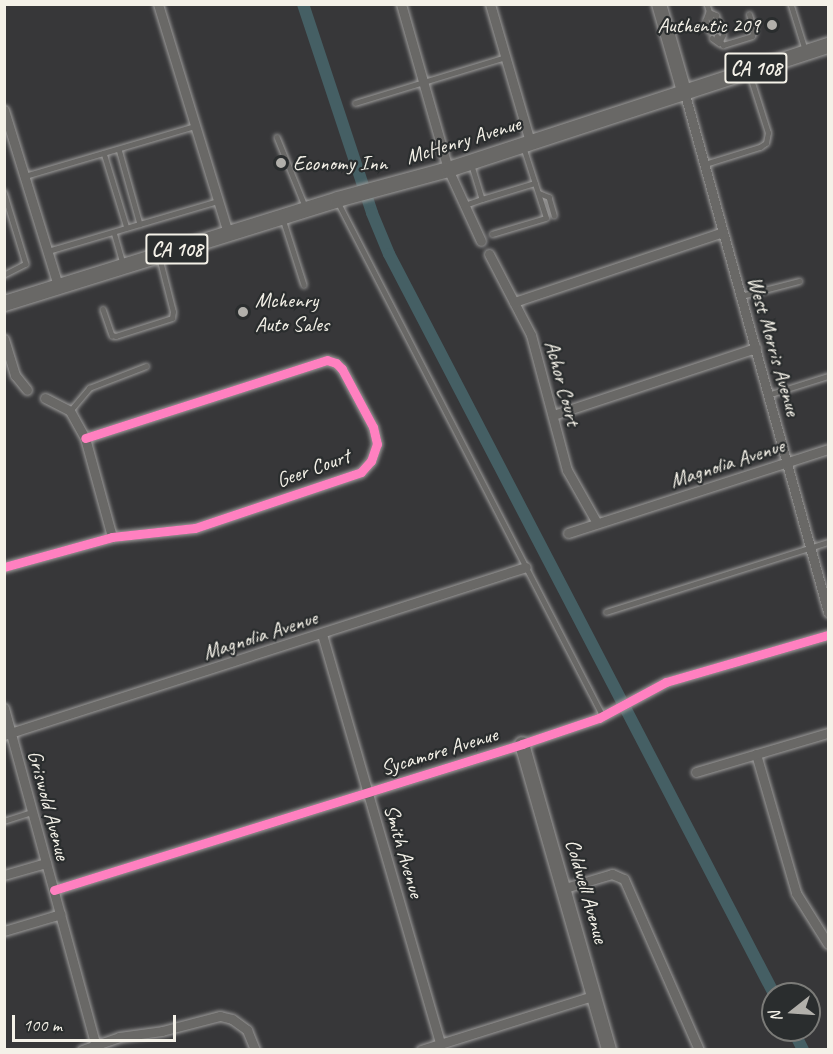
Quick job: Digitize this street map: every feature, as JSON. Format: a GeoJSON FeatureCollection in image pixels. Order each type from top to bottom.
{"type":"FeatureCollection","features":[{"type":"Feature","properties":{"kind":"main road","name":"McHenry Avenue"},"geometry":{"type":"LineString","coordinates":[[4,303],[343,197],[448,169],[828,45]]}},
{"type":"Feature","properties":{"kind":"street"},"geometry":{"type":"LineString","coordinates":[[158,4],[228,233]]}},
{"type":"Feature","properties":{"kind":"street"},"geometry":{"type":"LineString","coordinates":[[401,4],[448,169],[481,241]]}},
{"type":"Feature","properties":{"kind":"street"},"geometry":{"type":"LineString","coordinates":[[490,4],[526,143]]}},
{"type":"Feature","properties":{"kind":"street"},"geometry":{"type":"LineString","coordinates":[[659,4],[684,91]]}},
{"type":"Feature","properties":{"kind":"street","name":"West Morris Avenue"},"geometry":{"type":"LineString","coordinates":[[684,91],[789,463],[828,612]]}},
{"type":"Feature","properties":{"kind":"street"},"geometry":{"type":"LineString","coordinates":[[4,110],[58,286]]}},
{"type":"Feature","properties":{"kind":"street"},"geometry":{"type":"LineString","coordinates":[[514,302],[723,231]]}},
{"type":"Feature","properties":{"kind":"street","name":"Achor Court"},"geometry":{"type":"LineString","coordinates":[[489,254],[531,335],[567,470],[597,523]]}},
{"type":"Feature","properties":{"kind":"street"},"geometry":{"type":"LineString","coordinates":[[4,339],[15,375],[27,390]]}},
{"type":"Feature","properties":{"kind":"street"},"geometry":{"type":"LineString","coordinates":[[553,415],[756,348]]}},
{"type":"Feature","properties":{"kind":"street","name":"Geer Court"},"geometry":{"type":"LineString","coordinates":[[4,567],[112,537],[195,528],[351,476],[365,469],[371,461],[376,436],[342,369],[336,363],[327,360],[85,438]]}},
{"type":"Feature","properties":{"kind":"street"},"geometry":{"type":"LineString","coordinates":[[45,398],[70,411],[85,438],[112,537]]}},
{"type":"Feature","properties":{"kind":"street","name":"Magnolia Avenue"},"geometry":{"type":"LineString","coordinates":[[568,533],[828,450]]}},
{"type":"Feature","properties":{"kind":"street","name":"Magnolia Avenue"},"geometry":{"type":"LineString","coordinates":[[8,734],[525,567]]}},
{"type":"Feature","properties":{"kind":"street","name":"Smith Avenue"},"geometry":{"type":"LineString","coordinates":[[322,634],[440,1043]]}},
{"type":"Feature","properties":{"kind":"street","name":"Sycamore Avenue"},"geometry":{"type":"LineString","coordinates":[[54,890],[522,744],[615,711],[666,682],[828,635]]}},
{"type":"Feature","properties":{"kind":"street","name":"Griswold Avenue"},"geometry":{"type":"LineString","coordinates":[[4,708],[8,734],[97,1047]]}},
{"type":"Feature","properties":{"kind":"street"},"geometry":{"type":"LineString","coordinates":[[696,772],[828,733]]}},
{"type":"Feature","properties":{"kind":"street","name":"Coldwell Avenue"},"geometry":{"type":"LineString","coordinates":[[522,744],[565,888],[609,1050]]}},
{"type":"Feature","properties":{"kind":"street"},"geometry":{"type":"LineString","coordinates":[[756,754],[796,893],[828,944]]}},
{"type":"Feature","properties":{"kind":"street"},"geometry":{"type":"LineString","coordinates":[[4,875],[46,863]]}},
{"type":"Feature","properties":{"kind":"street"},"geometry":{"type":"LineString","coordinates":[[565,888],[612,874],[624,879],[699,1050]]}},
{"type":"Feature","properties":{"kind":"street"},"geometry":{"type":"LineString","coordinates":[[4,931],[61,914]]}},
{"type":"Feature","properties":{"kind":"street"},"geometry":{"type":"LineString","coordinates":[[421,1050],[595,995]]}},
{"type":"Feature","properties":{"kind":"street"},"geometry":{"type":"LineString","coordinates":[[82,1050],[97,1047],[119,1037],[162,1031],[220,1016],[232,1019],[247,1030],[255,1050]]}},
{"type":"Feature","properties":{"kind":"lane"},"geometry":{"type":"LineString","coordinates":[[707,4],[709,12],[706,20],[715,30],[716,15],[709,12]]}},
{"type":"Feature","properties":{"kind":"lane"},"geometry":{"type":"LineString","coordinates":[[791,4],[805,52]]}},
{"type":"Feature","properties":{"kind":"lane"},"geometry":{"type":"LineString","coordinates":[[718,36],[719,43],[723,45],[752,36],[754,30],[749,15]]}},
{"type":"Feature","properties":{"kind":"lane"},"geometry":{"type":"LineString","coordinates":[[355,103],[505,57]]}},
{"type":"Feature","properties":{"kind":"lane"},"geometry":{"type":"LineString","coordinates":[[704,164],[760,147],[766,143],[768,133],[748,70]]}},
{"type":"Feature","properties":{"kind":"lane"},"geometry":{"type":"LineString","coordinates":[[25,177],[195,126]]}},
{"type":"Feature","properties":{"kind":"lane"},"geometry":{"type":"LineString","coordinates":[[277,136],[296,177],[306,209]]}},
{"type":"Feature","properties":{"kind":"lane"},"geometry":{"type":"LineString","coordinates":[[492,234],[546,218],[526,143]]}},
{"type":"Feature","properties":{"kind":"lane"},"geometry":{"type":"LineString","coordinates":[[119,148],[140,224]]}},
{"type":"Feature","properties":{"kind":"lane"},"geometry":{"type":"LineString","coordinates":[[104,153],[127,228]]}},
{"type":"Feature","properties":{"kind":"lane"},"geometry":{"type":"LineString","coordinates":[[471,161],[482,199]]}},
{"type":"Feature","properties":{"kind":"lane"},"geometry":{"type":"LineString","coordinates":[[463,205],[535,183]]}},
{"type":"Feature","properties":{"kind":"lane"},"geometry":{"type":"LineString","coordinates":[[4,192],[26,264],[4,275]]}},
{"type":"Feature","properties":{"kind":"lane"},"geometry":{"type":"LineString","coordinates":[[539,193],[549,197],[554,215]]}},
{"type":"Feature","properties":{"kind":"lane"},"geometry":{"type":"LineString","coordinates":[[343,197],[525,567],[603,716]]}},
{"type":"Feature","properties":{"kind":"lane"},"geometry":{"type":"LineString","coordinates":[[47,251],[218,201]]}},
{"type":"Feature","properties":{"kind":"lane"},"geometry":{"type":"LineString","coordinates":[[282,216],[304,285]]}},
{"type":"Feature","properties":{"kind":"lane"},"geometry":{"type":"LineString","coordinates":[[114,232],[124,265]]}},
{"type":"Feature","properties":{"kind":"lane"},"geometry":{"type":"LineString","coordinates":[[102,309],[112,335],[116,336],[172,318],[173,312],[158,255]]}},
{"type":"Feature","properties":{"kind":"lane"},"geometry":{"type":"LineString","coordinates":[[741,296],[799,281]]}},
{"type":"Feature","properties":{"kind":"lane"},"geometry":{"type":"LineString","coordinates":[[70,411],[89,388],[146,366]]}},
{"type":"Feature","properties":{"kind":"lane"},"geometry":{"type":"LineString","coordinates":[[768,395],[828,376]]}},
{"type":"Feature","properties":{"kind":"lane"},"geometry":{"type":"LineString","coordinates":[[606,612],[828,543]]}},
{"type":"Feature","properties":{"kind":"lane"},"geometry":{"type":"LineString","coordinates":[[4,821],[32,812]]}},
{"type":"Feature","properties":{"kind":"waterway"},"geometry":{"type":"LineString","coordinates":[[303,4],[372,213],[389,254],[768,982]]}},
{"type":"Feature","properties":{"kind":"waterway"},"geometry":{"type":"LineString","coordinates":[[799,1042],[803,1050]]}},
{"type":"Feature","properties":{"kind":"cycle path"},"geometry":{"type":"LineString","coordinates":[[4,567],[112,537],[195,528],[361,472],[371,461],[377,444],[373,427],[342,369],[336,363],[327,360],[85,438]]}},
{"type":"Feature","properties":{"kind":"cycle path"},"geometry":{"type":"LineString","coordinates":[[54,890],[522,744],[599,718],[666,682],[828,635]]}},
{"type":"Feature","properties":{"kind":"place","name":"Authentic 209"},"geometry":{"type":"Point","coordinates":[772,25]}},
{"type":"Feature","properties":{"kind":"place","name":"Economy Inn"},"geometry":{"type":"Point","coordinates":[281,163]}},
{"type":"Feature","properties":{"kind":"place","name":"Mchenry Auto Sales"},"geometry":{"type":"Point","coordinates":[243,312]}}]}
